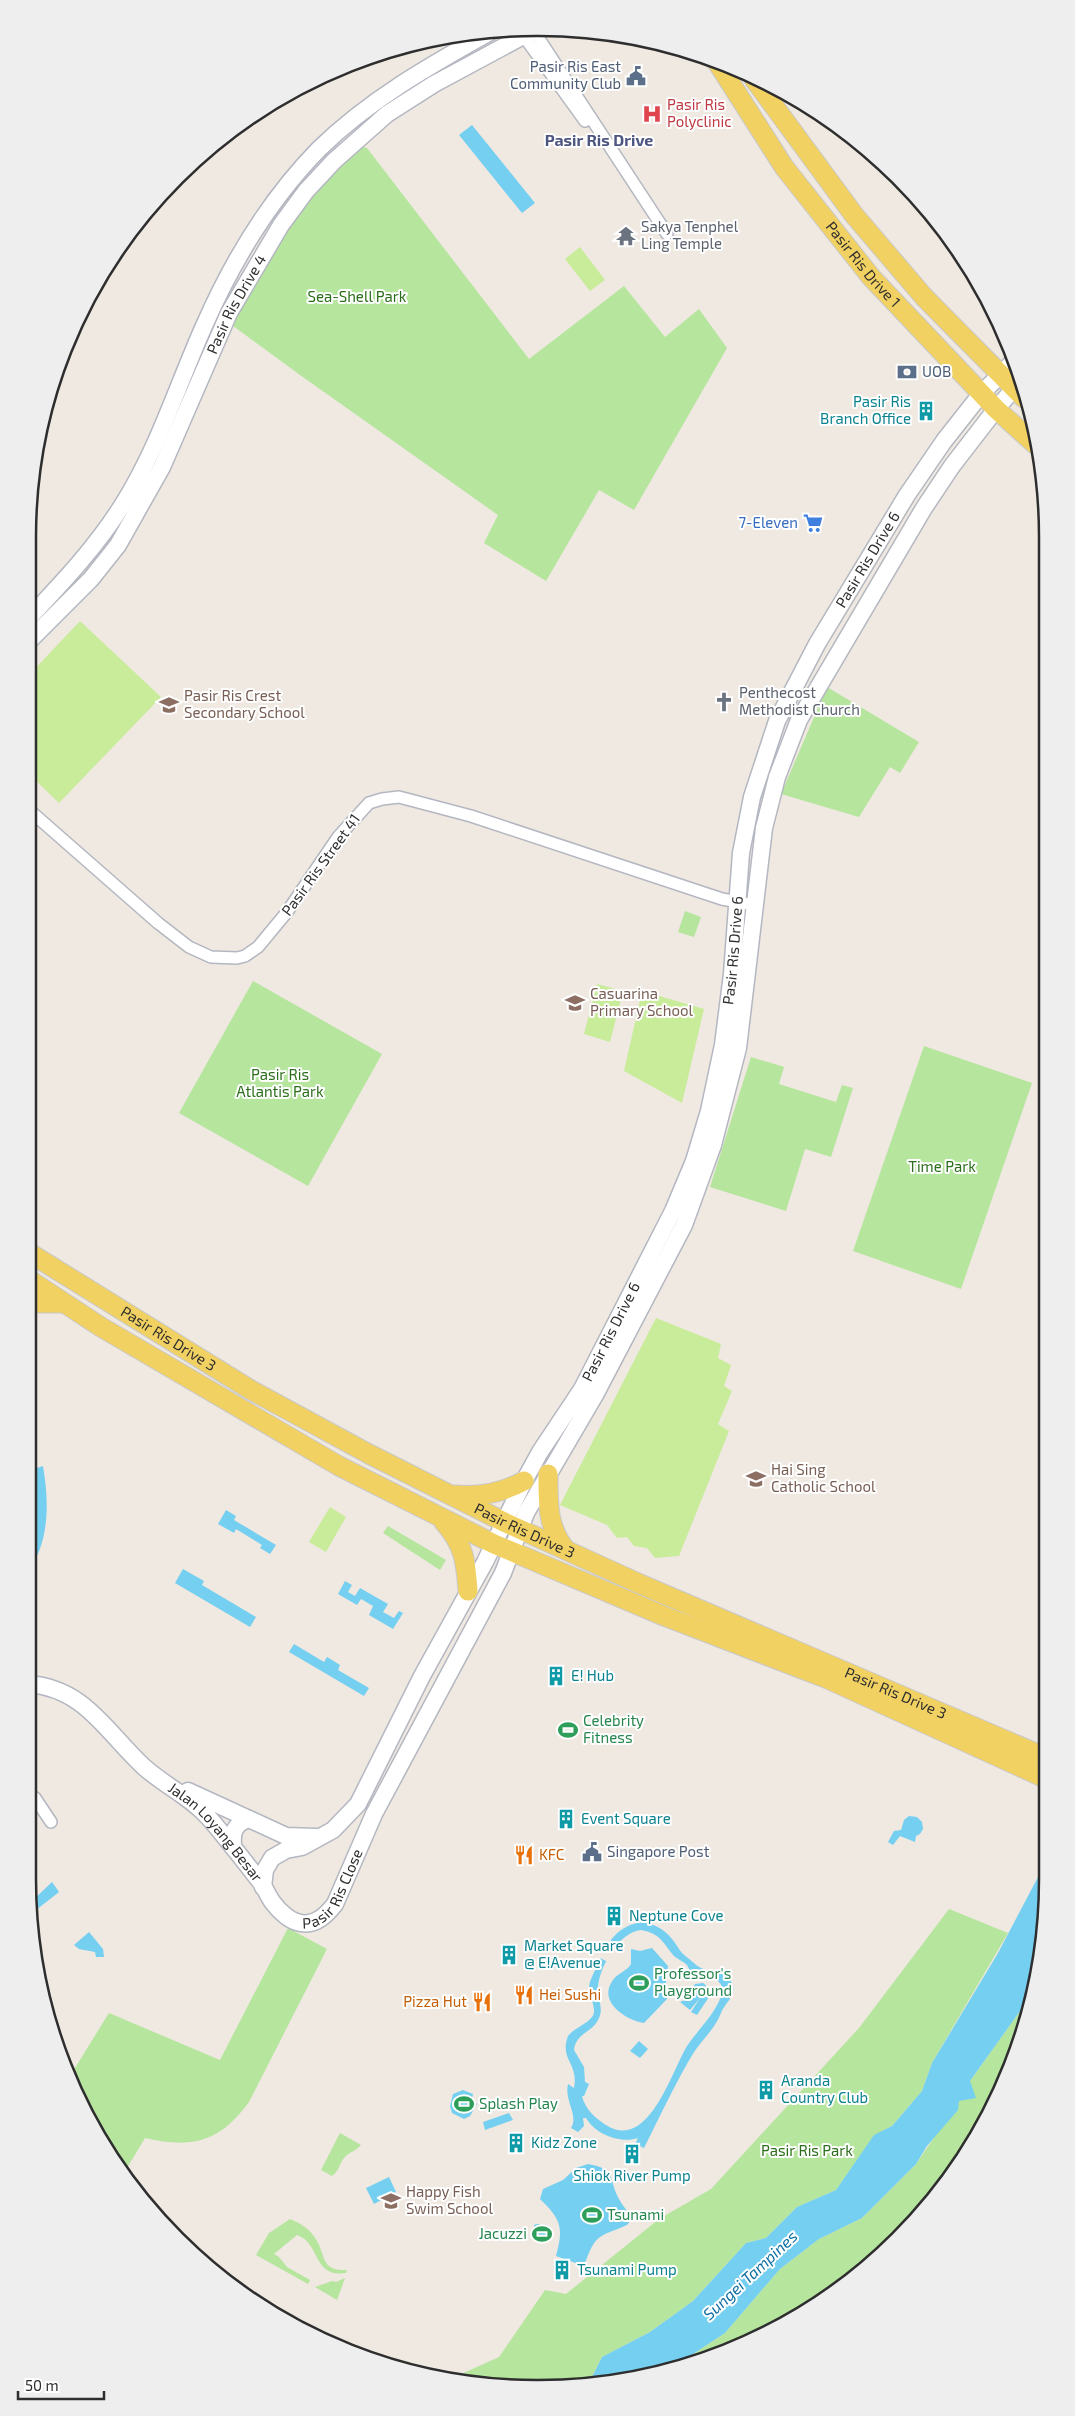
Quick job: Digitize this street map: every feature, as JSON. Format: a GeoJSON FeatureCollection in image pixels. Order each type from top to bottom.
{"type":"FeatureCollection","features":[{"type":"Feature","properties":{"kind":"main road","name":"Pasir Ris Drive 1"},"geometry":{"type":"LineString","coordinates":[[723,72],[784,166],[833,230],[895,304],[981,394],[1029,438]]}},
{"type":"Feature","properties":{"kind":"main road","name":"Pasir Ris Drive 1"},"geometry":{"type":"LineString","coordinates":[[762,89],[854,215],[924,297],[999,374],[1016,387]]}},
{"type":"Feature","properties":{"kind":"main road","name":"Pasir Ris Drive 3"},"geometry":{"type":"LineString","coordinates":[[36,1260],[251,1390],[369,1454],[511,1526],[1039,1755]]}},
{"type":"Feature","properties":{"kind":"main road","name":"Pasir Ris Drive 3"},"geometry":{"type":"LineString","coordinates":[[36,1284],[283,1435],[339,1466],[502,1548],[664,1616],[828,1679],[1039,1775]]}},
{"type":"Feature","properties":{"kind":"main road"},"geometry":{"type":"LineString","coordinates":[[36,1303],[64,1303]]}},
{"type":"Feature","properties":{"kind":"main road"},"geometry":{"type":"LineString","coordinates":[[548,1474],[550,1519],[557,1538],[566,1550]]}},
{"type":"Feature","properties":{"kind":"main road"},"geometry":{"type":"LineString","coordinates":[[449,1495],[486,1494],[512,1487],[524,1481]]}},
{"type":"Feature","properties":{"kind":"main road"},"geometry":{"type":"LineString","coordinates":[[440,1517],[459,1541],[466,1568],[468,1591]]}},
{"type":"Feature","properties":{"kind":"street","name":"Pasir Ris Drive 4"},"geometry":{"type":"LineString","coordinates":[[533,36],[606,139],[609,149],[667,234]]}},
{"type":"Feature","properties":{"kind":"street","name":"Pasir Ris Drive 4"},"geometry":{"type":"LineString","coordinates":[[36,634],[90,579],[118,545],[162,468],[229,313],[281,225],[306,191],[334,161],[387,114],[434,84],[517,37]]}},
{"type":"Feature","properties":{"kind":"street","name":"Pasir Ris Drive 4"},"geometry":{"type":"LineString","coordinates":[[36,610],[92,548],[126,500],[157,437],[224,281],[284,191],[318,150],[369,105],[439,60],[474,41]]}},
{"type":"Feature","properties":{"kind":"street","name":"Pasir Ris Drive 6"},"geometry":{"type":"LineString","coordinates":[[511,1526],[548,1474],[595,1395],[684,1225],[700,1184],[723,1109],[738,1048],[746,904],[741,853],[752,797],[777,721],[812,653],[907,495],[944,441],[981,394],[1008,365]]}},
{"type":"Feature","properties":{"kind":"street","name":"Pasir Ris Drive 6"},"geometry":{"type":"LineString","coordinates":[[502,1548],[511,1526],[524,1481],[540,1452],[582,1389],[673,1211],[694,1161],[709,1111],[723,1045],[746,904],[765,823],[777,777],[799,720],[924,508],[952,466],[996,409],[1017,392]]}},
{"type":"Feature","properties":{"kind":"street","name":"Pasir Ris Street 41"},"geometry":{"type":"LineString","coordinates":[[36,816],[158,923],[189,947],[211,957],[237,958],[245,956],[258,948],[287,912],[338,837],[369,803],[382,799],[399,798],[471,816],[722,899],[746,904]]}},
{"type":"Feature","properties":{"kind":"street","name":"Pasir Ris Close"},"geometry":{"type":"LineString","coordinates":[[502,1548],[503,1573],[374,1814],[336,1904],[327,1914],[315,1922],[301,1923],[288,1918],[274,1904],[264,1887],[265,1870],[272,1858],[286,1850],[302,1847],[316,1837],[333,1830],[358,1804],[468,1591],[502,1548]]}},
{"type":"Feature","properties":{"kind":"street"},"geometry":{"type":"LineString","coordinates":[[432,1658],[452,1669]]}},
{"type":"Feature","properties":{"kind":"street","name":"Jalan Loyang Besar"},"geometry":{"type":"LineString","coordinates":[[36,1685],[50,1687],[71,1696],[91,1711],[146,1768],[195,1803],[264,1887]]}},
{"type":"Feature","properties":{"kind":"street","name":"Jalan Loyang Besar"},"geometry":{"type":"LineString","coordinates":[[163,1780],[286,1836],[316,1837]]}},
{"type":"Feature","properties":{"kind":"street"},"geometry":{"type":"LineString","coordinates":[[36,1800],[51,1822]]}},
{"type":"Feature","properties":{"kind":"street"},"geometry":{"type":"LineString","coordinates":[[233,1847],[232,1833],[235,1827],[239,1822],[249,1818]]}},
{"type":"Feature","properties":{"kind":"green space","name":"Sea-Shell Park"},"geometry":{"type":"Polygon","coordinates":[[[357,145],[367,148],[529,359],[624,286],[665,337],[699,309],[727,348],[634,510],[599,490],[546,581],[484,543],[498,515],[229,323],[302,204],[357,145]]]}},
{"type":"Feature","properties":{"kind":"green space"},"geometry":{"type":"Polygon","coordinates":[[[580,247],[605,280],[590,291],[565,259],[580,247]]]}},
{"type":"Feature","properties":{"kind":"green space"},"geometry":{"type":"Polygon","coordinates":[[[80,621],[161,697],[59,803],[36,781],[36,668],[80,621]]]}},
{"type":"Feature","properties":{"kind":"green space"},"geometry":{"type":"Polygon","coordinates":[[[827,687],[919,742],[900,773],[890,767],[859,817],[781,794],[827,687]]]}},
{"type":"Feature","properties":{"kind":"green space"},"geometry":{"type":"Polygon","coordinates":[[[685,911],[701,917],[694,937],[678,932],[685,911]]]}},
{"type":"Feature","properties":{"kind":"green space","name":"Pasir Ris Atlantis Park"},"geometry":{"type":"Polygon","coordinates":[[[253,981],[382,1054],[308,1186],[179,1113],[253,981]]]}},
{"type":"Feature","properties":{"kind":"green space"},"geometry":{"type":"Polygon","coordinates":[[[597,984],[623,991],[610,1042],[584,1034],[597,984]]]}},
{"type":"Feature","properties":{"kind":"green space"},"geometry":{"type":"Polygon","coordinates":[[[642,991],[704,1009],[682,1103],[624,1071],[642,991]]]}},
{"type":"Feature","properties":{"kind":"green space","name":"Time Park"},"geometry":{"type":"Polygon","coordinates":[[[924,1046],[1032,1083],[961,1289],[853,1251],[924,1046]]]}},
{"type":"Feature","properties":{"kind":"green space"},"geometry":{"type":"Polygon","coordinates":[[[751,1057],[784,1067],[779,1084],[836,1102],[842,1085],[853,1088],[831,1157],[805,1149],[786,1211],[710,1187],[751,1057]]]}},
{"type":"Feature","properties":{"kind":"green space"},"geometry":{"type":"Polygon","coordinates":[[[656,1318],[721,1344],[718,1358],[731,1365],[724,1386],[732,1391],[718,1424],[729,1431],[679,1556],[655,1558],[647,1548],[634,1546],[627,1537],[617,1538],[607,1525],[560,1505],[656,1318]]]}},
{"type":"Feature","properties":{"kind":"green space"},"geometry":{"type":"Polygon","coordinates":[[[330,1507],[346,1517],[326,1552],[309,1542],[330,1507]]]}},
{"type":"Feature","properties":{"kind":"green space"},"geometry":{"type":"Polygon","coordinates":[[[388,1526],[446,1560],[440,1570],[383,1533],[388,1526]]]}},
{"type":"Feature","properties":{"kind":"green space","name":"Pasir Ris Park"},"geometry":{"type":"Polygon","coordinates":[[[949,1909],[1008,1933],[932,2063],[922,2091],[892,2126],[874,2136],[836,2190],[797,2207],[766,2238],[746,2243],[693,2301],[650,2332],[602,2357],[592,2376],[538,2380],[505,2379],[462,2374],[499,2357],[545,2290],[566,2294],[659,2219],[711,2189],[859,2028],[949,1909]]]}},
{"type":"Feature","properties":{"kind":"green space"},"geometry":{"type":"Polygon","coordinates":[[[288,1928],[327,1949],[249,2102],[227,2126],[216,2134],[191,2142],[177,2143],[145,2138],[128,2167],[103,2129],[74,2070],[109,2013],[220,2060],[288,1928]]]}},
{"type":"Feature","properties":{"kind":"green space"},"geometry":{"type":"Polygon","coordinates":[[[1022,2009],[1001,2070],[972,2129],[935,2184],[892,2233],[843,2276],[788,2313],[729,2342],[691,2356],[725,2333],[780,2269],[819,2239],[862,2218],[916,2164],[959,2101],[970,2081],[1022,2009]]]}},
{"type":"Feature","properties":{"kind":"green space"},"geometry":{"type":"Polygon","coordinates":[[[340,2133],[361,2145],[344,2158],[337,2172],[332,2176],[321,2170],[340,2133]]]}},
{"type":"Feature","properties":{"kind":"green space"},"geometry":{"type":"Polygon","coordinates":[[[290,2219],[312,2233],[328,2265],[339,2270],[347,2270],[346,2273],[335,2273],[327,2270],[305,2239],[297,2235],[274,2254],[287,2267],[310,2280],[308,2284],[256,2255],[269,2233],[290,2219]]]}},
{"type":"Feature","properties":{"kind":"green space"},"geometry":{"type":"Polygon","coordinates":[[[345,2278],[337,2300],[315,2287],[332,2281],[336,2282],[345,2278]]]}},
{"type":"Feature","properties":{"kind":"water"},"geometry":{"type":"Polygon","coordinates":[[[472,125],[535,203],[522,213],[459,135],[472,125]]]}},
{"type":"Feature","properties":{"kind":"water"},"geometry":{"type":"Polygon","coordinates":[[[43,1466],[47,1507],[44,1534],[36,1557],[36,1468],[43,1466]]]}},
{"type":"Feature","properties":{"kind":"water"},"geometry":{"type":"Polygon","coordinates":[[[226,1510],[236,1516],[234,1520],[276,1545],[270,1554],[260,1548],[262,1545],[236,1529],[234,1533],[218,1524],[226,1510]]]}},
{"type":"Feature","properties":{"kind":"water"},"geometry":{"type":"Polygon","coordinates":[[[183,1569],[204,1581],[202,1585],[256,1617],[250,1627],[175,1583],[183,1569]]]}},
{"type":"Feature","properties":{"kind":"water"},"geometry":{"type":"Polygon","coordinates":[[[345,1581],[352,1585],[348,1592],[355,1596],[360,1588],[388,1604],[383,1612],[394,1618],[399,1611],[403,1613],[393,1629],[369,1615],[373,1606],[361,1599],[357,1605],[338,1594],[345,1581]]]}},
{"type":"Feature","properties":{"kind":"water"},"geometry":{"type":"Polygon","coordinates":[[[294,1644],[324,1662],[327,1657],[340,1665],[338,1670],[369,1688],[364,1696],[289,1652],[294,1644]]]}},
{"type":"Feature","properties":{"kind":"water"},"geometry":{"type":"Polygon","coordinates":[[[909,1816],[917,1817],[922,1822],[923,1829],[916,1836],[915,1842],[900,1836],[893,1845],[888,1842],[894,1831],[901,1830],[904,1820],[909,1816]]]}},
{"type":"Feature","properties":{"kind":"water","name":"Sungei Tampines"},"geometry":{"type":"Polygon","coordinates":[[[1039,1875],[1038,1911],[1034,1944],[1022,2008],[970,2081],[976,2098],[959,2101],[958,2110],[927,2146],[916,2164],[862,2218],[819,2239],[780,2269],[725,2333],[691,2356],[635,2370],[592,2376],[602,2357],[650,2332],[693,2301],[746,2243],[766,2238],[797,2207],[836,2190],[874,2135],[892,2126],[922,2091],[932,2063],[998,1953],[1039,1875]]]}},
{"type":"Feature","properties":{"kind":"water"},"geometry":{"type":"Polygon","coordinates":[[[52,1882],[59,1892],[37,1909],[37,1897],[52,1882]]]}},
{"type":"Feature","properties":{"kind":"water"},"geometry":{"type":"Polygon","coordinates":[[[645,1922],[661,1929],[669,1935],[682,1953],[705,1970],[722,1974],[730,1980],[733,1986],[731,1997],[715,2025],[695,2051],[685,2068],[644,2148],[635,2144],[638,2138],[631,2140],[616,2139],[595,2129],[586,2118],[583,2118],[584,2126],[578,2132],[571,2128],[573,2113],[567,2090],[568,2084],[574,2088],[575,2080],[567,2056],[566,2044],[568,2036],[587,2022],[594,2014],[589,1991],[591,1979],[609,1942],[627,1926],[645,1922]],[[647,1931],[633,1932],[625,1937],[606,1961],[599,1980],[598,1992],[601,2010],[599,2018],[593,2027],[581,2036],[575,2044],[574,2050],[584,2067],[585,2082],[589,2084],[584,2096],[582,2096],[585,2105],[591,2113],[606,2125],[621,2130],[634,2128],[646,2119],[656,2106],[687,2046],[713,2012],[723,1989],[718,1981],[693,1974],[687,1965],[674,1956],[657,1936],[647,1931]]]}},
{"type":"Feature","properties":{"kind":"water"},"geometry":{"type":"Polygon","coordinates":[[[89,1932],[103,1949],[104,1957],[96,1957],[95,1952],[79,1949],[74,1945],[89,1932]]]}},
{"type":"Feature","properties":{"kind":"water","name":"Professor's Playground"},"geometry":{"type":"Polygon","coordinates":[[[652,1948],[668,1966],[666,1980],[667,1999],[644,2023],[622,2014],[615,2008],[608,1995],[613,1980],[631,1964],[631,1949],[640,1951],[652,1948]]]}},
{"type":"Feature","properties":{"kind":"water"},"geometry":{"type":"Polygon","coordinates":[[[703,1983],[710,1989],[711,1994],[697,2015],[691,2012],[700,1998],[690,2010],[680,2002],[685,2000],[695,1984],[703,1983]]]}},
{"type":"Feature","properties":{"kind":"water"},"geometry":{"type":"Polygon","coordinates":[[[639,2041],[648,2049],[640,2058],[630,2051],[639,2041]]]}},
{"type":"Feature","properties":{"kind":"water","name":"Splash Play"},"geometry":{"type":"Polygon","coordinates":[[[463,2090],[473,2094],[472,2099],[477,2104],[470,2116],[464,2119],[452,2113],[450,2106],[453,2094],[463,2090]]]}},
{"type":"Feature","properties":{"kind":"water"},"geometry":{"type":"Polygon","coordinates":[[[509,2113],[513,2120],[485,2130],[483,2122],[509,2113]]]}},
{"type":"Feature","properties":{"kind":"water","name":"Tsunami"},"geometry":{"type":"Polygon","coordinates":[[[588,2164],[608,2172],[619,2199],[631,2220],[627,2225],[599,2238],[595,2242],[584,2266],[556,2256],[560,2238],[559,2225],[552,2212],[540,2199],[543,2189],[563,2180],[576,2168],[588,2164]]]}},
{"type":"Feature","properties":{"kind":"water"},"geometry":{"type":"Polygon","coordinates":[[[389,2177],[396,2192],[374,2204],[366,2188],[389,2177]]]}},
{"type":"Feature","properties":{"kind":"water","name":"Jacuzzi"},"geometry":{"type":"Polygon","coordinates":[[[534,2225],[548,2226],[550,2239],[548,2241],[536,2242],[534,2225]]]}},
{"type":"Feature","properties":{"kind":"pier"},"geometry":{"type":"Polygon","coordinates":[[[603,1945],[615,1951],[610,1963],[598,1957],[603,1945]]]}},
{"type":"Feature","properties":{"kind":"place","name":"Pasir Ris East Community Club"},"geometry":{"type":"Point","coordinates":[636,76]}},
{"type":"Feature","properties":{"kind":"place","name":"Pasir Ris Polyclinic"},"geometry":{"type":"Point","coordinates":[652,114]}},
{"type":"Feature","properties":{"kind":"place","name":"Sakya Tenphel Ling Temple"},"geometry":{"type":"Point","coordinates":[626,236]}},
{"type":"Feature","properties":{"kind":"place","name":"UOB"},"geometry":{"type":"Point","coordinates":[907,372]}},
{"type":"Feature","properties":{"kind":"place","name":"Pasir Ris Branch Office"},"geometry":{"type":"Point","coordinates":[926,411]}},
{"type":"Feature","properties":{"kind":"place","name":"7-Eleven"},"geometry":{"type":"Point","coordinates":[813,523]}},
{"type":"Feature","properties":{"kind":"place","name":"Penthecost Methodist Church"},"geometry":{"type":"Point","coordinates":[724,702]}},
{"type":"Feature","properties":{"kind":"place","name":"Pasir Ris Crest Secondary School"},"geometry":{"type":"Point","coordinates":[169,705]}},
{"type":"Feature","properties":{"kind":"place","name":"Casuarina Primary School"},"geometry":{"type":"Point","coordinates":[575,1003]}},
{"type":"Feature","properties":{"kind":"place","name":"Hai Sing Catholic School"},"geometry":{"type":"Point","coordinates":[756,1479]}},
{"type":"Feature","properties":{"kind":"place","name":"E! Hub"},"geometry":{"type":"Point","coordinates":[556,1676]}},
{"type":"Feature","properties":{"kind":"place","name":"Celebrity Fitness"},"geometry":{"type":"Point","coordinates":[568,1730]}},
{"type":"Feature","properties":{"kind":"place","name":"Event Square"},"geometry":{"type":"Point","coordinates":[566,1819]}},
{"type":"Feature","properties":{"kind":"place","name":"Singapore Post"},"geometry":{"type":"Point","coordinates":[592,1852]}},
{"type":"Feature","properties":{"kind":"place","name":"KFC"},"geometry":{"type":"Point","coordinates":[524,1855]}},
{"type":"Feature","properties":{"kind":"place","name":"Neptune Cove"},"geometry":{"type":"Point","coordinates":[614,1916]}},
{"type":"Feature","properties":{"kind":"place","name":"Market Square @ E!Avenue"},"geometry":{"type":"Point","coordinates":[509,1955]}},
{"type":"Feature","properties":{"kind":"place","name":"Professor's Playground"},"geometry":{"type":"Point","coordinates":[639,1983]}},
{"type":"Feature","properties":{"kind":"place","name":"Hei Sushi"},"geometry":{"type":"Point","coordinates":[524,1995]}},
{"type":"Feature","properties":{"kind":"place","name":"Pizza Hut"},"geometry":{"type":"Point","coordinates":[482,2002]}},
{"type":"Feature","properties":{"kind":"place","name":"Aranda Country Club"},"geometry":{"type":"Point","coordinates":[766,2090]}},
{"type":"Feature","properties":{"kind":"place","name":"Splash Play"},"geometry":{"type":"Point","coordinates":[464,2104]}},
{"type":"Feature","properties":{"kind":"place","name":"Kidz Zone"},"geometry":{"type":"Point","coordinates":[516,2143]}},
{"type":"Feature","properties":{"kind":"place","name":"Shiok River Pump"},"geometry":{"type":"Point","coordinates":[632,2154]}},
{"type":"Feature","properties":{"kind":"place","name":"Happy Fish Swim School"},"geometry":{"type":"Point","coordinates":[391,2201]}},
{"type":"Feature","properties":{"kind":"place","name":"Tsunami"},"geometry":{"type":"Point","coordinates":[592,2215]}},
{"type":"Feature","properties":{"kind":"place","name":"Jacuzzi"},"geometry":{"type":"Point","coordinates":[542,2234]}},
{"type":"Feature","properties":{"kind":"place","name":"Tsunami Pump"},"geometry":{"type":"Point","coordinates":[562,2270]}},
{"type":"Feature","properties":{"kind":"district","name":"Pasir Ris Drive"},"geometry":{"type":"Point","coordinates":[599,140]}}]}
